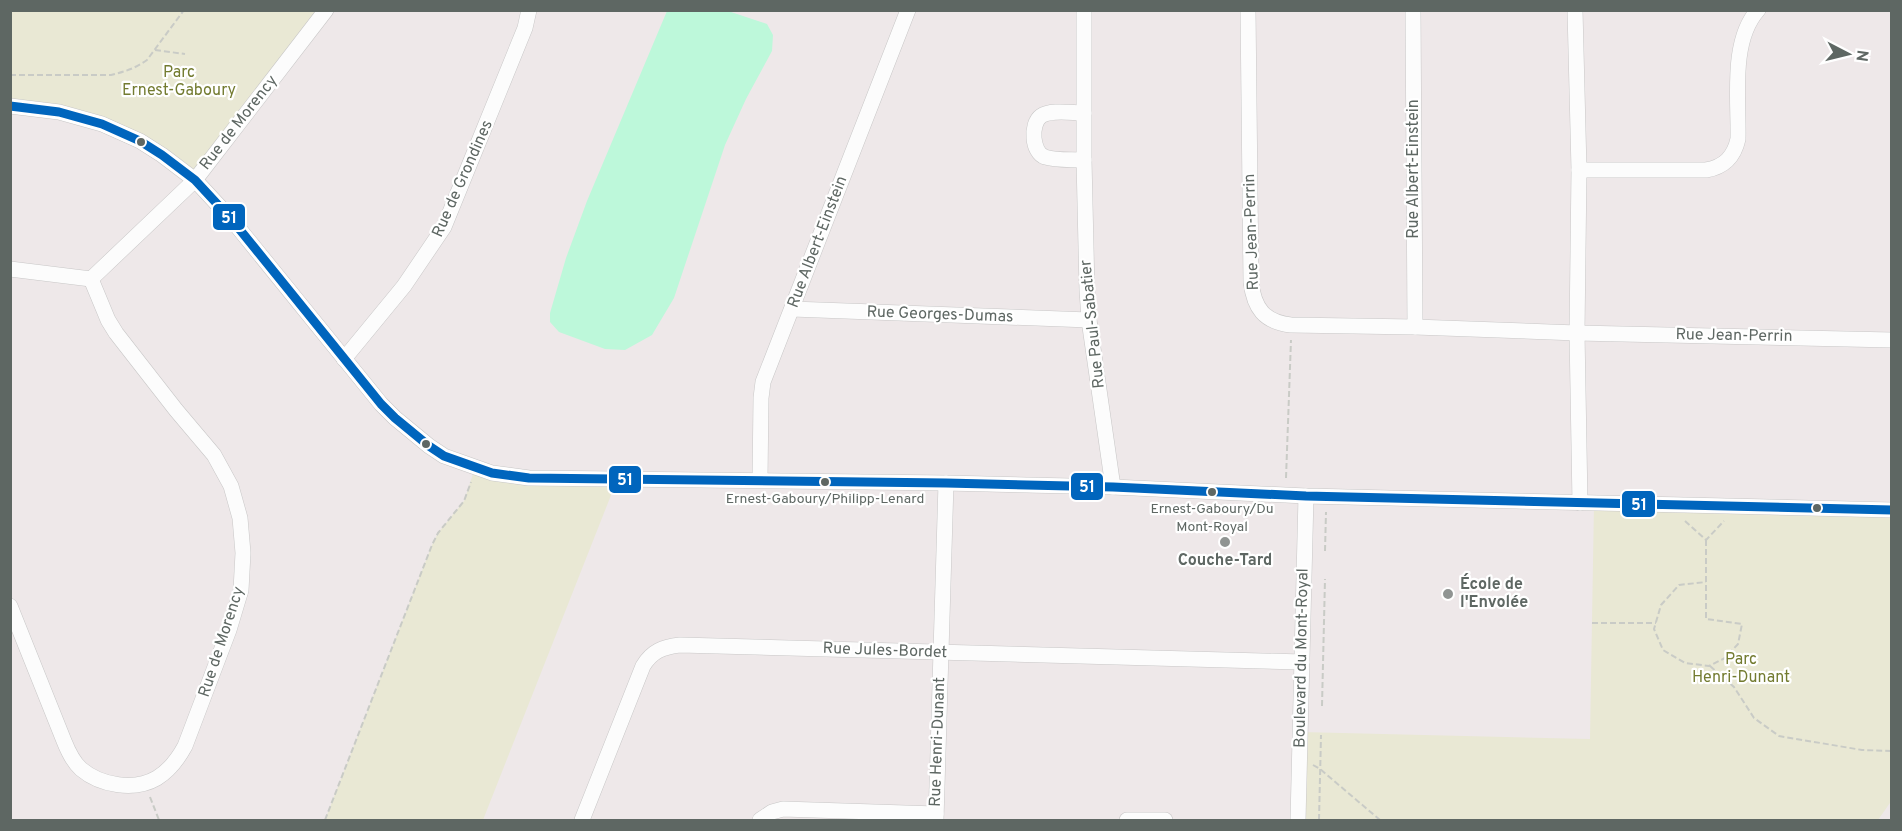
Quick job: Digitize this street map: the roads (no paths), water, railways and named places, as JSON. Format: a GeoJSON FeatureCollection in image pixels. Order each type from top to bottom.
{"type":"FeatureCollection","features":[{"type":"Feature","properties":{"kind":"street","name":"Rue de Morency"},"geometry":{"type":"LineString","coordinates":[[10,606],[72,759],[81,769],[104,782],[130,785],[157,778],[170,768],[185,746],[237,608],[243,573],[243,534],[231,486],[214,455],[176,411],[116,333],[91,279],[195,180],[326,10]]}},
{"type":"Feature","properties":{"kind":"street","name":"Rue de Grondines"},"geometry":{"type":"LineString","coordinates":[[344,359],[404,286],[444,227],[525,28],[529,10]]}},
{"type":"Feature","properties":{"kind":"street","name":"Rue Albert-Einstein"},"geometry":{"type":"LineString","coordinates":[[760,480],[763,382],[908,10]]}},
{"type":"Feature","properties":{"kind":"street","name":"Rue Paul-Sabatier"},"geometry":{"type":"LineString","coordinates":[[1084,10],[1087,290],[1089,320],[1113,487]]}},
{"type":"Feature","properties":{"kind":"street","name":"Rue Jean-Perrin"},"geometry":{"type":"LineString","coordinates":[[1248,10],[1251,289],[1256,305],[1270,320],[1291,325],[1892,340]]}},
{"type":"Feature","properties":{"kind":"street","name":"Rue Albert-Einstein"},"geometry":{"type":"LineString","coordinates":[[1413,10],[1414,327]]}},
{"type":"Feature","properties":{"kind":"street"},"geometry":{"type":"LineString","coordinates":[[1575,10],[1579,170],[1577,333],[1580,502]]}},
{"type":"Feature","properties":{"kind":"street"},"geometry":{"type":"LineString","coordinates":[[1579,170],[1706,170],[1724,164],[1736,148],[1738,139],[1740,46],[1748,25],[1758,10]]}},
{"type":"Feature","properties":{"kind":"street"},"geometry":{"type":"LineString","coordinates":[[10,106],[59,112],[102,124],[140,141],[195,180],[245,235],[381,404],[411,432],[444,456],[492,473],[529,478],[946,483],[1113,487],[1306,496],[1892,510]]}},
{"type":"Feature","properties":{"kind":"street"},"geometry":{"type":"LineString","coordinates":[[1084,113],[1046,114],[1040,116],[1034,127],[1035,142],[1040,154],[1050,158],[1084,160]]}},
{"type":"Feature","properties":{"kind":"street"},"geometry":{"type":"LineString","coordinates":[[10,269],[91,279]]}},
{"type":"Feature","properties":{"kind":"street","name":"Rue Georges-Dumas"},"geometry":{"type":"LineString","coordinates":[[792,309],[1089,320]]}},
{"type":"Feature","properties":{"kind":"street","name":"Rue Henri-Dunant"},"geometry":{"type":"LineString","coordinates":[[936,817],[946,483]]}},
{"type":"Feature","properties":{"kind":"street","name":"Boulevard du Mont-Royal"},"geometry":{"type":"LineString","coordinates":[[1299,820],[1306,496]]}},
{"type":"Feature","properties":{"kind":"street","name":"Rue Jules-Bordet"},"geometry":{"type":"LineString","coordinates":[[582,820],[643,666],[648,657],[667,646],[1302,662]]}},
{"type":"Feature","properties":{"kind":"street"},"geometry":{"type":"LineString","coordinates":[[760,820],[772,812],[783,809],[936,817]]}},
{"type":"Feature","properties":{"kind":"street"},"geometry":{"type":"LineString","coordinates":[[1127,820],[1165,820]]}},
{"type":"Feature","properties":{"kind":"place","name":"Ernest-Gaboury/Philipp-Lenard"},"geometry":{"type":"Point","coordinates":[825,482]}},
{"type":"Feature","properties":{"kind":"place","name":"Ernest-Gaboury/Du Mont-Royal"},"geometry":{"type":"Point","coordinates":[1212,492]}},
{"type":"Feature","properties":{"kind":"place","name":"Couche-Tard"},"geometry":{"type":"Point","coordinates":[1225,542]}},
{"type":"Feature","properties":{"kind":"place","name":"École de l'Envolée"},"geometry":{"type":"Point","coordinates":[1448,594]}},
{"type":"Feature","properties":{"kind":"park label","name":"Parc Ernest-Gaboury"},"geometry":{"type":"Point","coordinates":[179,82]}},
{"type":"Feature","properties":{"kind":"park label","name":"Parc Henri-Dunant"},"geometry":{"type":"Point","coordinates":[1741,669]}}]}
